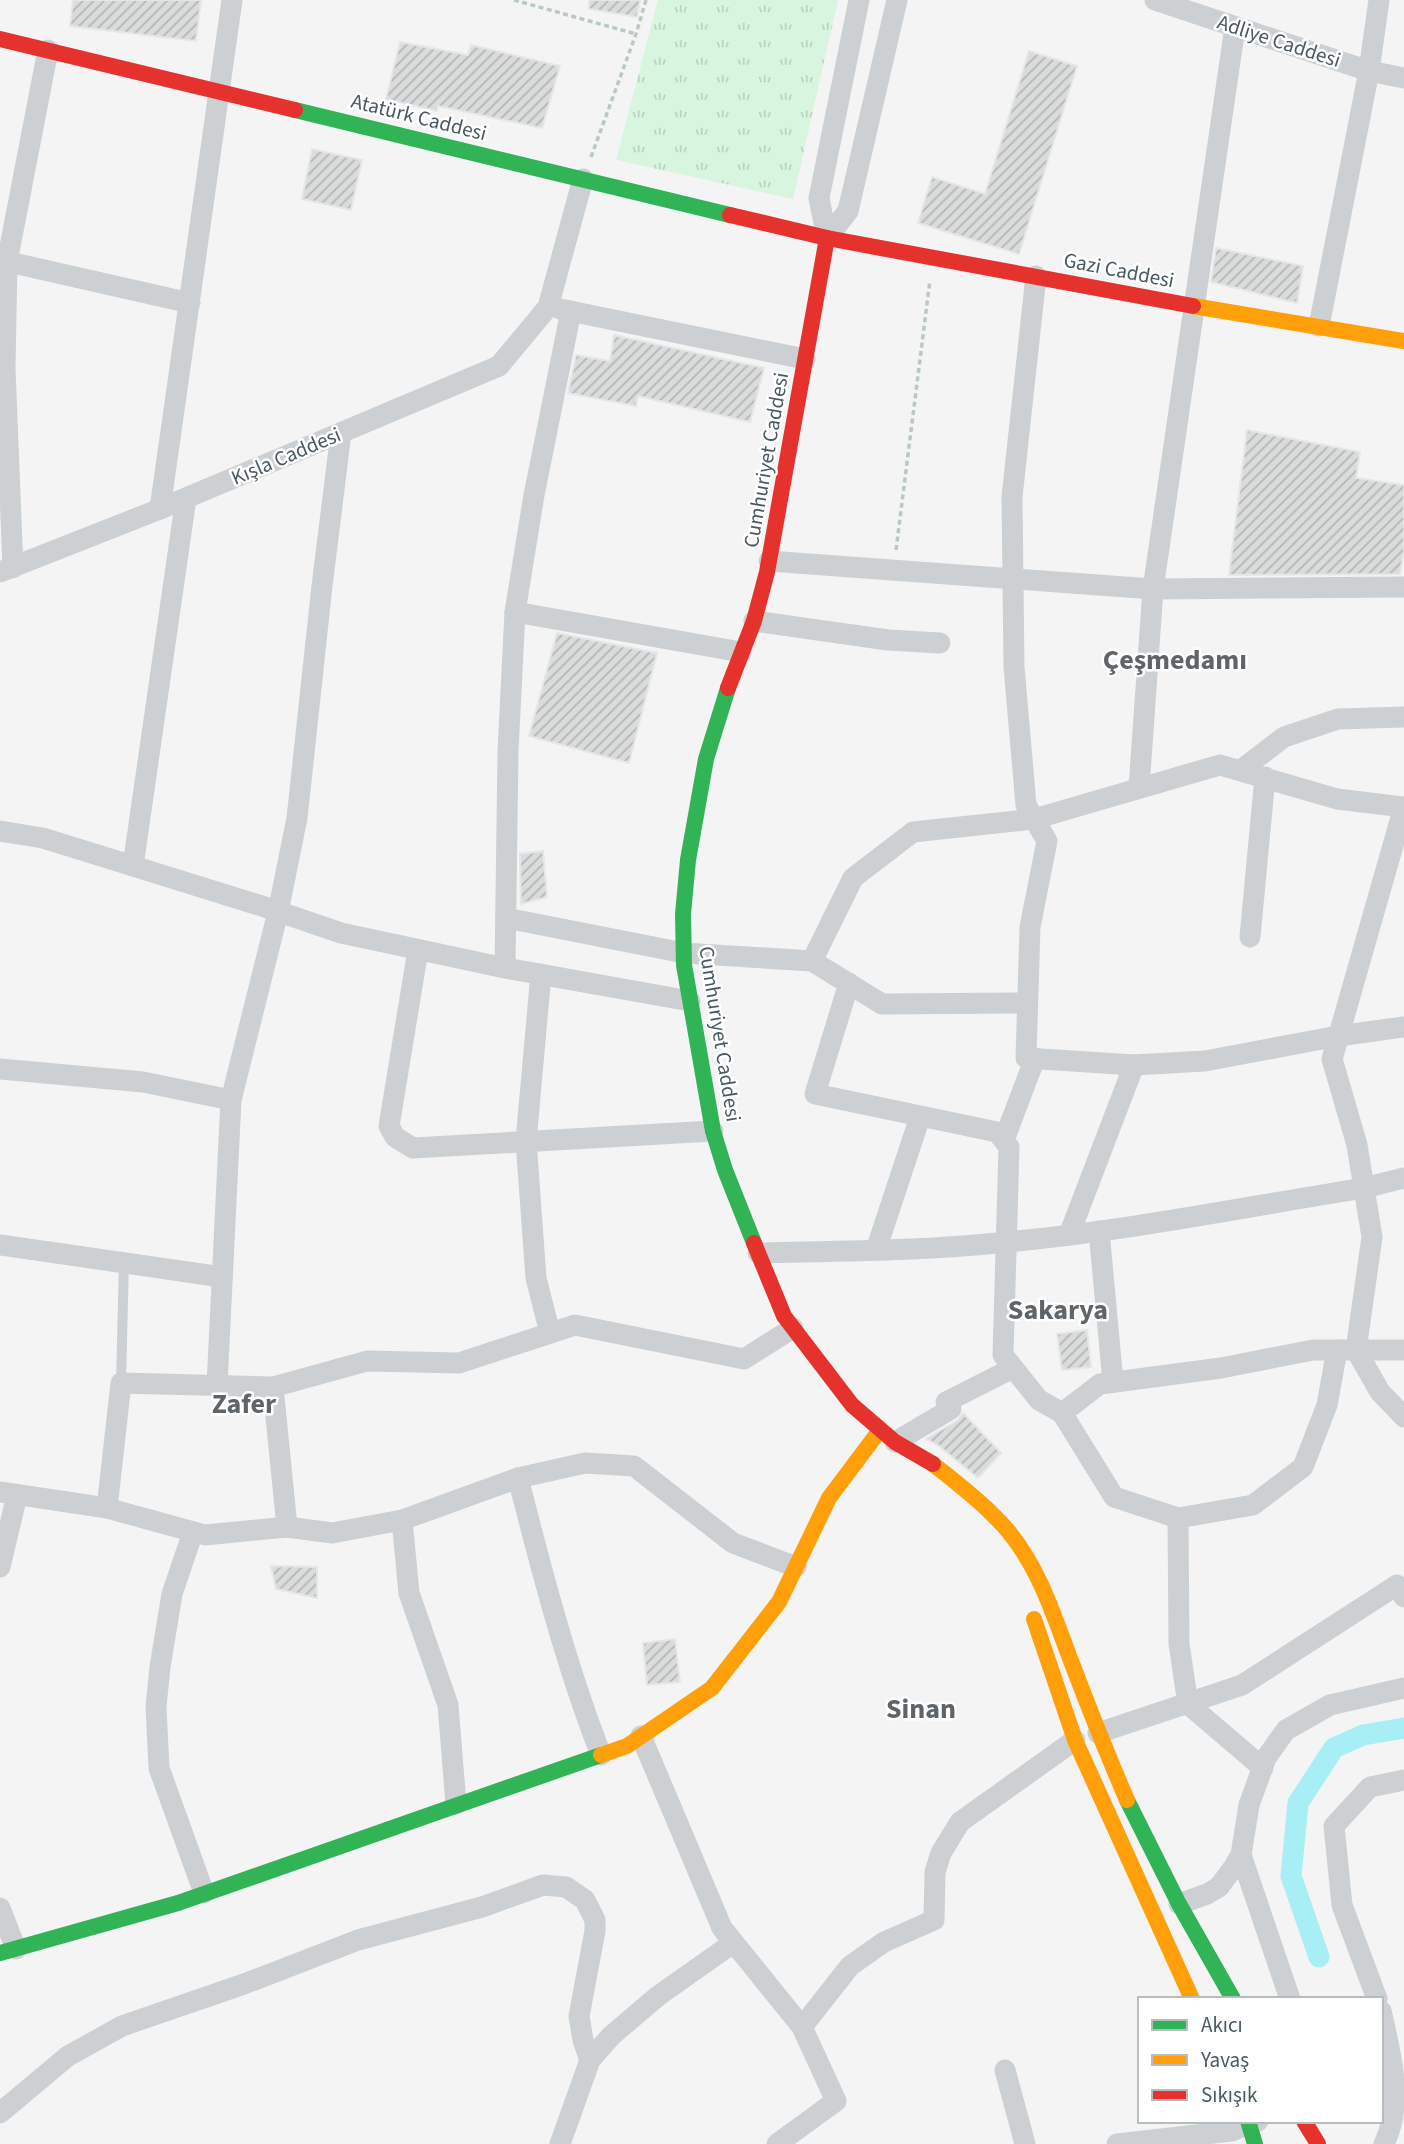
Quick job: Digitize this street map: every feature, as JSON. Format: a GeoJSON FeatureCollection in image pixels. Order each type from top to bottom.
{"type":"FeatureCollection","features":[{"type":"Feature","properties":{"kind":"main road","name":"Atatürk Caddesi"},"geometry":{"type":"LineString","coordinates":[[0,39],[827,238]]}},
{"type":"Feature","properties":{"kind":"main road","name":"Gazi Caddesi"},"geometry":{"type":"LineString","coordinates":[[827,238],[1195,306],[1404,341]]}},
{"type":"Feature","properties":{"kind":"main road","name":"Cumhuriyet Caddesi"},"geometry":{"type":"LineString","coordinates":[[827,238],[769,561],[754,621],[715,726],[696,807],[684,914],[684,953],[713,1131],[725,1170],[784,1315],[852,1405],[887,1436]]}},
{"type":"Feature","properties":{"kind":"main road"},"geometry":{"type":"LineString","coordinates":[[887,1436],[916,1473]]}},
{"type":"Feature","properties":{"kind":"main road"},"geometry":{"type":"LineString","coordinates":[[8,1951],[204,1894],[627,1746],[712,1688],[779,1602],[829,1498],[887,1436]]}},
{"type":"Feature","properties":{"kind":"main road"},"geometry":{"type":"LineString","coordinates":[[887,1436],[927,1459],[983,1505],[1008,1531],[1027,1557],[1044,1590],[1098,1733],[1145,1838],[1232,1997]]}},
{"type":"Feature","properties":{"kind":"main road"},"geometry":{"type":"LineString","coordinates":[[1027,1601],[1075,1740],[1191,1997]]}},
{"type":"Feature","properties":{"kind":"main road"},"geometry":{"type":"LineString","coordinates":[[1305,2123],[1318,2144]]}},
{"type":"Feature","properties":{"kind":"street"},"geometry":{"type":"LineString","coordinates":[[160,509],[232,0]]}},
{"type":"Feature","properties":{"kind":"street"},"geometry":{"type":"LineString","coordinates":[[827,238],[819,198],[859,0]]}},
{"type":"Feature","properties":{"kind":"street"},"geometry":{"type":"LineString","coordinates":[[827,238],[848,211],[897,0]]}},
{"type":"Feature","properties":{"kind":"street","name":"Adliye Caddesi"},"geometry":{"type":"LineString","coordinates":[[1155,0],[1369,71],[1404,78]]}},
{"type":"Feature","properties":{"kind":"street"},"geometry":{"type":"LineString","coordinates":[[1319,326],[1369,71],[1378,0]]}},
{"type":"Feature","properties":{"kind":"street"},"geometry":{"type":"LineString","coordinates":[[1139,788],[1153,589],[1235,27]]}},
{"type":"Feature","properties":{"kind":"street"},"geometry":{"type":"LineString","coordinates":[[7,570],[2,369],[4,261],[48,50]]}},
{"type":"Feature","properties":{"kind":"street"},"geometry":{"type":"LineString","coordinates":[[583,178],[548,307],[805,359]]}},
{"type":"Feature","properties":{"kind":"street"},"geometry":{"type":"LineString","coordinates":[[4,261],[190,303]]}},
{"type":"Feature","properties":{"kind":"street"},"geometry":{"type":"LineString","coordinates":[[1036,276],[1012,497],[1014,667],[1026,805],[1047,841],[1030,926],[1026,1058],[1134,1065],[1205,1061],[1338,1036],[1404,1027]]}},
{"type":"Feature","properties":{"kind":"street","name":"Kışla Caddesi"},"geometry":{"type":"LineString","coordinates":[[7,570],[160,509],[499,366],[548,307]]}},
{"type":"Feature","properties":{"kind":"street"},"geometry":{"type":"LineString","coordinates":[[505,968],[508,751],[515,612],[534,495],[571,312]]}},
{"type":"Feature","properties":{"kind":"street"},"geometry":{"type":"LineString","coordinates":[[217,1385],[231,1100],[278,912],[298,818],[341,433]]}},
{"type":"Feature","properties":{"kind":"street"},"geometry":{"type":"LineString","coordinates":[[133,866],[186,498]]}},
{"type":"Feature","properties":{"kind":"street"},"geometry":{"type":"LineString","coordinates":[[769,561],[1153,589],[1404,587]]}},
{"type":"Feature","properties":{"kind":"street"},"geometry":{"type":"LineString","coordinates":[[515,612],[741,652]]}},
{"type":"Feature","properties":{"kind":"street"},"geometry":{"type":"LineString","coordinates":[[754,621],[888,640],[940,643]]}},
{"type":"Feature","properties":{"kind":"street"},"geometry":{"type":"LineString","coordinates":[[1241,770],[1284,737],[1338,719],[1404,717]]}},
{"type":"Feature","properties":{"kind":"street"},"geometry":{"type":"LineString","coordinates":[[812,961],[853,878],[912,832],[1034,819],[1220,765],[1337,799],[1404,807],[1399,846],[1332,1059],[1357,1145],[1372,1237],[1347,1350],[1303,1467],[1253,1505],[1178,1518],[1114,1497],[1062,1413],[1039,1400],[1003,1355],[1009,1147],[1004,1140],[997,1132],[815,1094],[849,983]]}},
{"type":"Feature","properties":{"kind":"street"},"geometry":{"type":"LineString","coordinates":[[1250,937],[1265,777]]}},
{"type":"Feature","properties":{"kind":"street"},"geometry":{"type":"LineString","coordinates":[[0,831],[43,838],[341,933],[505,968],[690,1001]]}},
{"type":"Feature","properties":{"kind":"street"},"geometry":{"type":"LineString","coordinates":[[506,918],[684,953],[812,961],[882,1004],[1027,1003]]}},
{"type":"Feature","properties":{"kind":"street"},"geometry":{"type":"LineString","coordinates":[[418,950],[388,1126],[395,1137],[412,1148],[713,1131]]}},
{"type":"Feature","properties":{"kind":"street"},"geometry":{"type":"LineString","coordinates":[[541,974],[526,1141],[536,1278],[550,1333]]}},
{"type":"Feature","properties":{"kind":"street"},"geometry":{"type":"LineString","coordinates":[[1004,1140],[1035,1058]]}},
{"type":"Feature","properties":{"kind":"street"},"geometry":{"type":"LineString","coordinates":[[1069,1236],[1134,1065]]}},
{"type":"Feature","properties":{"kind":"street"},"geometry":{"type":"LineString","coordinates":[[0,1069],[143,1082],[231,1100]]}},
{"type":"Feature","properties":{"kind":"street"},"geometry":{"type":"LineString","coordinates":[[876,1250],[920,1117]]}},
{"type":"Feature","properties":{"kind":"street"},"geometry":{"type":"LineString","coordinates":[[758,1253],[1005,1243],[1069,1236],[1364,1188],[1404,1178]]}},
{"type":"Feature","properties":{"kind":"street"},"geometry":{"type":"LineString","coordinates":[[1099,1231],[1113,1382]]}},
{"type":"Feature","properties":{"kind":"street"},"geometry":{"type":"LineString","coordinates":[[0,1245],[222,1277]]}},
{"type":"Feature","properties":{"kind":"street"},"geometry":{"type":"LineString","coordinates":[[107,1508],[121,1383],[273,1387],[367,1361],[459,1363],[575,1325],[744,1359],[793,1328]]}},
{"type":"Feature","properties":{"kind":"street"},"geometry":{"type":"LineString","coordinates":[[1062,1413],[1100,1384],[1221,1368],[1313,1350],[1404,1350]]}},
{"type":"Feature","properties":{"kind":"street"},"geometry":{"type":"LineString","coordinates":[[1347,1350],[1404,1417]]}},
{"type":"Feature","properties":{"kind":"street"},"geometry":{"type":"LineString","coordinates":[[887,1436],[951,1409],[946,1402],[1013,1368]]}},
{"type":"Feature","properties":{"kind":"street"},"geometry":{"type":"LineString","coordinates":[[273,1387],[287,1527]]}},
{"type":"Feature","properties":{"kind":"street"},"geometry":{"type":"LineString","coordinates":[[0,1567],[9,1494],[107,1508],[205,1535],[287,1527],[332,1533],[402,1520],[518,1478],[585,1463],[634,1466],[733,1543],[796,1567]]}},
{"type":"Feature","properties":{"kind":"street"},"geometry":{"type":"LineString","coordinates":[[518,1478],[551,1610],[601,1755]]}},
{"type":"Feature","properties":{"kind":"street"},"geometry":{"type":"LineString","coordinates":[[1178,1518],[1180,1644],[1188,1704],[1263,1768]]}},
{"type":"Feature","properties":{"kind":"street"},"geometry":{"type":"LineString","coordinates":[[402,1520],[409,1593],[448,1705],[456,1804]]}},
{"type":"Feature","properties":{"kind":"street"},"geometry":{"type":"LineString","coordinates":[[193,1532],[172,1594],[156,1707],[159,1768],[204,1894]]}},
{"type":"Feature","properties":{"kind":"street"},"geometry":{"type":"LineString","coordinates":[[1098,1733],[1242,1685],[1397,1585],[1404,1597]]}},
{"type":"Feature","properties":{"kind":"street"},"geometry":{"type":"LineString","coordinates":[[1180,1904],[1219,1886],[1241,1855],[1249,1805],[1266,1758],[1286,1730],[1330,1705],[1404,1688]]}},
{"type":"Feature","properties":{"kind":"street"},"geometry":{"type":"LineString","coordinates":[[641,1736],[722,1928],[802,2027],[836,2101],[778,2144]]}},
{"type":"Feature","properties":{"kind":"street"},"geometry":{"type":"LineString","coordinates":[[802,2027],[850,1966],[866,1953],[934,1920],[935,1872],[941,1853],[960,1822],[1075,1740]]}},
{"type":"Feature","properties":{"kind":"street"},"geometry":{"type":"LineString","coordinates":[[1376,1997],[1342,1905],[1334,1826],[1370,1787],[1404,1780]]}},
{"type":"Feature","properties":{"kind":"street"},"geometry":{"type":"LineString","coordinates":[[1241,1855],[1289,1997]]}},
{"type":"Feature","properties":{"kind":"street"},"geometry":{"type":"LineString","coordinates":[[0,2113],[68,2056],[122,2026],[244,1984],[358,1940],[482,1908],[543,1885],[566,1887],[576,1892],[591,1909],[594,1920],[595,1931],[579,2016],[590,2060]]}},
{"type":"Feature","properties":{"kind":"street"},"geometry":{"type":"LineString","coordinates":[[0,1908],[8,1951]]}},
{"type":"Feature","properties":{"kind":"street"},"geometry":{"type":"LineString","coordinates":[[561,2144],[590,2060],[611,2036],[658,1996],[733,1943]]}},
{"type":"Feature","properties":{"kind":"street"},"geometry":{"type":"LineString","coordinates":[[1383,2019],[1396,2072],[1400,2114],[1387,2142]]}},
{"type":"Feature","properties":{"kind":"street"},"geometry":{"type":"LineString","coordinates":[[1005,2070],[1026,2144]]}},
{"type":"Feature","properties":{"kind":"street"},"geometry":{"type":"LineString","coordinates":[[1117,2144],[1245,2131]]}},
{"type":"Feature","properties":{"kind":"lane"},"geometry":{"type":"LineString","coordinates":[[121,1383],[124,1261]]}},
{"type":"Feature","properties":{"kind":"path"},"geometry":{"type":"LineString","coordinates":[[514,0],[636,34]]}},
{"type":"Feature","properties":{"kind":"path"},"geometry":{"type":"LineString","coordinates":[[583,178],[646,0]]}},
{"type":"Feature","properties":{"kind":"path"},"geometry":{"type":"LineString","coordinates":[[893,570],[933,257]]}},
{"type":"Feature","properties":{"kind":"green space"},"geometry":{"type":"Polygon","coordinates":[[[658,0],[838,0],[793,199],[616,160],[658,0]]]}},
{"type":"Feature","properties":{"kind":"building"},"geometry":{"type":"Polygon","coordinates":[[[73,0],[201,0],[196,41],[70,26],[73,0]]]}},
{"type":"Feature","properties":{"kind":"building"},"geometry":{"type":"Polygon","coordinates":[[[589,0],[640,0],[637,17],[589,9],[589,0]]]}},
{"type":"Feature","properties":{"kind":"building"},"geometry":{"type":"Polygon","coordinates":[[[400,42],[468,55],[471,45],[560,66],[542,128],[438,106],[437,111],[386,99],[400,42]]]}},
{"type":"Feature","properties":{"kind":"building"},"geometry":{"type":"Polygon","coordinates":[[[1029,51],[1077,66],[1019,254],[918,223],[932,177],[985,194],[1029,51]]]}},
{"type":"Feature","properties":{"kind":"building"},"geometry":{"type":"Polygon","coordinates":[[[312,149],[362,160],[351,210],[302,199],[312,149]]]}},
{"type":"Feature","properties":{"kind":"building"},"geometry":{"type":"Polygon","coordinates":[[[1216,248],[1303,266],[1297,303],[1211,282],[1216,248]]]}},
{"type":"Feature","properties":{"kind":"building"},"geometry":{"type":"Polygon","coordinates":[[[614,335],[764,368],[750,422],[638,396],[636,406],[568,393],[576,355],[610,361],[614,335]]]}},
{"type":"Feature","properties":{"kind":"building"},"geometry":{"type":"Polygon","coordinates":[[[1247,430],[1360,452],[1356,478],[1404,485],[1404,551],[1400,574],[1229,575],[1247,430]]]}},
{"type":"Feature","properties":{"kind":"building"},"geometry":{"type":"Polygon","coordinates":[[[557,633],[657,653],[629,763],[529,736],[557,633]]]}},
{"type":"Feature","properties":{"kind":"building"},"geometry":{"type":"Polygon","coordinates":[[[543,851],[547,897],[521,904],[520,854],[543,851]]]}},
{"type":"Feature","properties":{"kind":"building"},"geometry":{"type":"Polygon","coordinates":[[[1087,1330],[1091,1367],[1062,1370],[1057,1334],[1087,1330]]]}},
{"type":"Feature","properties":{"kind":"building"},"geometry":{"type":"Polygon","coordinates":[[[963,1413],[1001,1453],[978,1478],[938,1445],[926,1439],[958,1420],[963,1413]]]}},
{"type":"Feature","properties":{"kind":"building"},"geometry":{"type":"Polygon","coordinates":[[[271,1566],[317,1567],[317,1598],[276,1589],[271,1566]]]}},
{"type":"Feature","properties":{"kind":"building"},"geometry":{"type":"Polygon","coordinates":[[[675,1639],[680,1682],[647,1685],[643,1643],[675,1639]]]}},
{"type":"Feature","properties":{"kind":"waterway"},"geometry":{"type":"LineString","coordinates":[[1319,1957],[1291,1876],[1298,1803],[1334,1748],[1363,1735],[1404,1728]]}},
{"type":"Feature","properties":{"kind":"traffic: fast"},"geometry":{"type":"LineString","coordinates":[[295,110],[730,215]]}},
{"type":"Feature","properties":{"kind":"traffic: fast"},"geometry":{"type":"LineString","coordinates":[[728,688],[706,759],[688,860],[683,914],[684,965],[713,1131],[725,1170],[754,1243]]}},
{"type":"Feature","properties":{"kind":"traffic: fast"},"geometry":{"type":"LineString","coordinates":[[0,1953],[178,1903],[601,1755]]}},
{"type":"Feature","properties":{"kind":"traffic: fast"},"geometry":{"type":"LineString","coordinates":[[1127,1800],[1179,1904],[1232,1997]]}},
{"type":"Feature","properties":{"kind":"traffic: fast"},"geometry":{"type":"LineString","coordinates":[[1249,2123],[1255,2144]]}},
{"type":"Feature","properties":{"kind":"traffic: slow"},"geometry":{"type":"LineString","coordinates":[[1193,306],[1404,341]]}},
{"type":"Feature","properties":{"kind":"traffic: slow"},"geometry":{"type":"LineString","coordinates":[[601,1755],[627,1746],[712,1688],[779,1602],[829,1498],[880,1430]]}},
{"type":"Feature","properties":{"kind":"traffic: slow"},"geometry":{"type":"LineString","coordinates":[[933,1464],[1000,1522],[1030,1563],[1046,1596],[1127,1800]]}},
{"type":"Feature","properties":{"kind":"traffic: slow"},"geometry":{"type":"LineString","coordinates":[[1034,1619],[1075,1740],[1191,1997]]}},
{"type":"Feature","properties":{"kind":"traffic: jam"},"geometry":{"type":"LineString","coordinates":[[0,39],[295,110]]}},
{"type":"Feature","properties":{"kind":"traffic: jam"},"geometry":{"type":"LineString","coordinates":[[730,215],[827,238],[1193,306]]}},
{"type":"Feature","properties":{"kind":"traffic: jam"},"geometry":{"type":"LineString","coordinates":[[728,688],[754,621],[767,572],[827,238]]}},
{"type":"Feature","properties":{"kind":"traffic: jam"},"geometry":{"type":"LineString","coordinates":[[754,1243],[784,1316],[852,1405],[895,1442],[933,1464]]}},
{"type":"Feature","properties":{"kind":"traffic: jam"},"geometry":{"type":"LineString","coordinates":[[1305,2123],[1318,2144]]}},
{"type":"Feature","properties":{"kind":"district","name":"Çeşmedamı"},"geometry":{"type":"Point","coordinates":[1175,660]}},
{"type":"Feature","properties":{"kind":"district","name":"Sakarya"},"geometry":{"type":"Point","coordinates":[1058,1310]}},
{"type":"Feature","properties":{"kind":"district","name":"Zafer"},"geometry":{"type":"Point","coordinates":[244,1404]}},
{"type":"Feature","properties":{"kind":"district","name":"Sinan"},"geometry":{"type":"Point","coordinates":[921,1709]}}]}
